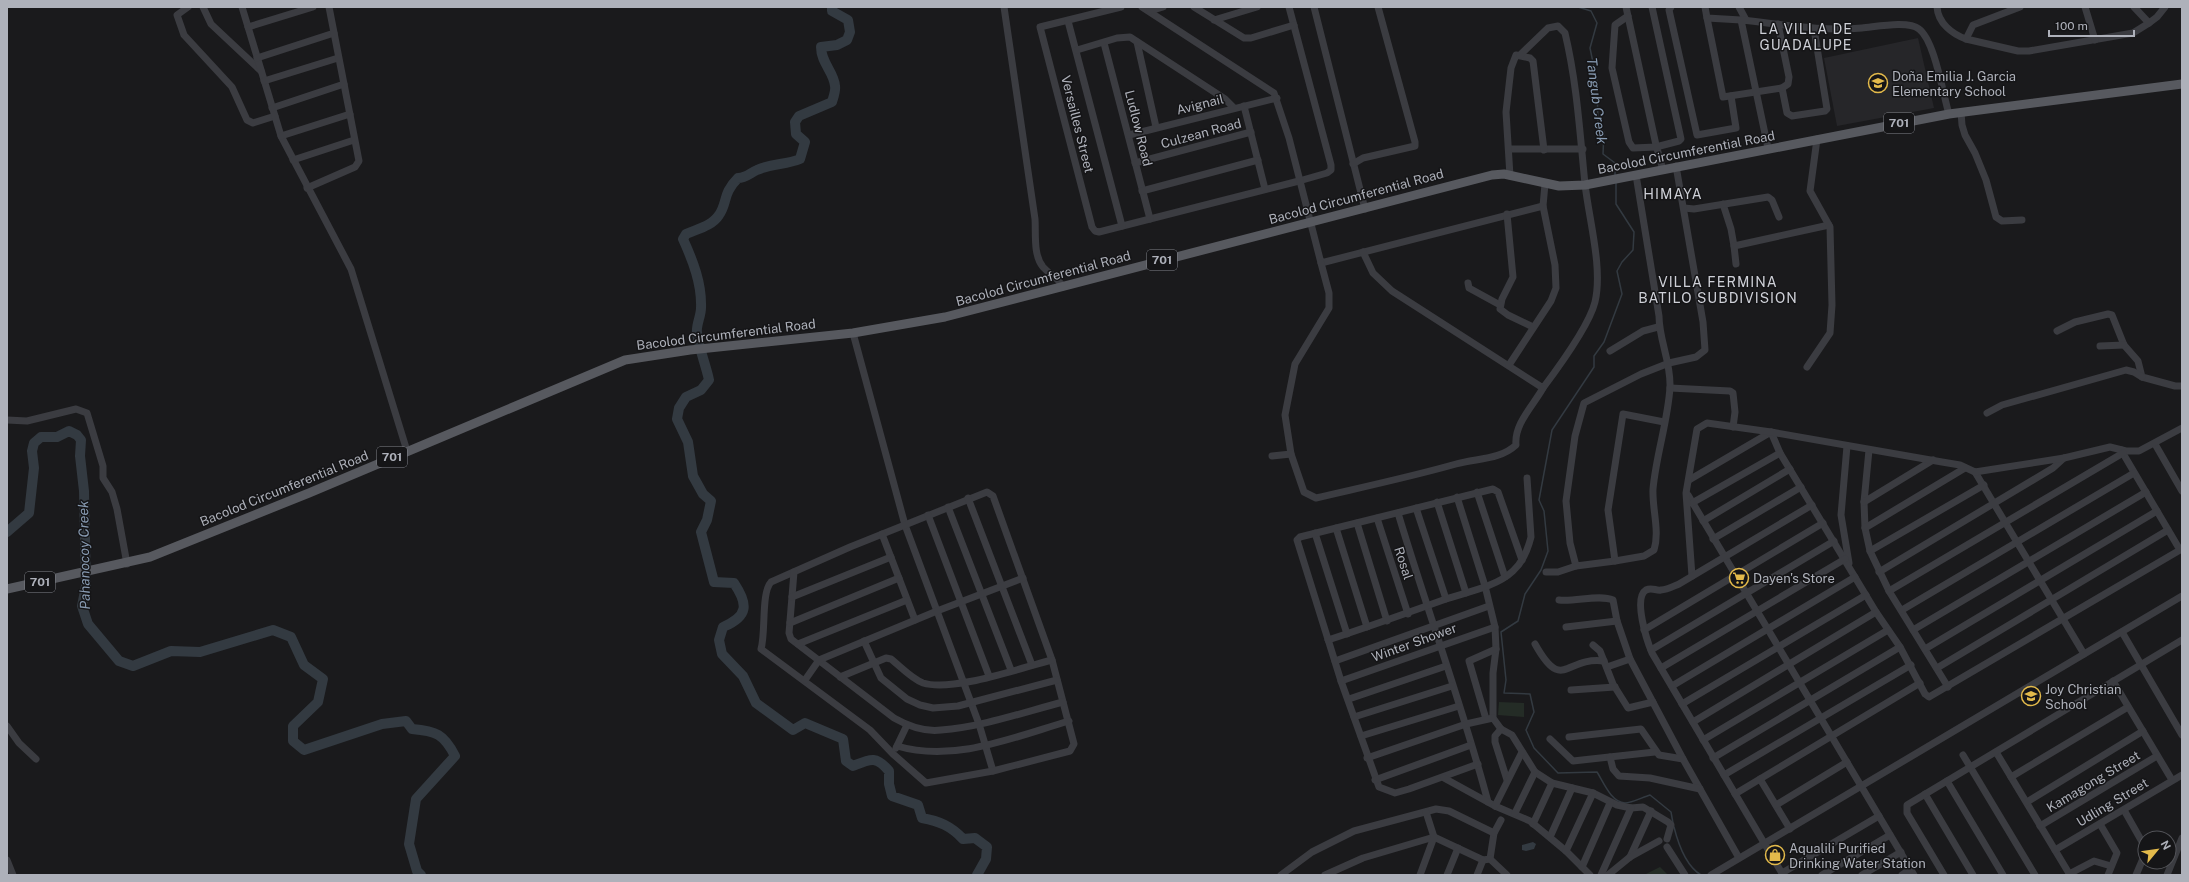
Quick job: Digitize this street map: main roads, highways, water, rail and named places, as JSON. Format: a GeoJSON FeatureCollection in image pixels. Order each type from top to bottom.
{"type":"FeatureCollection","features":[{"type":"Feature","properties":{"kind":"main road","name":"Bacolod Circumferential Road"},"geometry":{"type":"LineString","coordinates":[[7,589],[126,564],[150,557],[266,511],[626,360],[690,350],[853,333],[945,317],[1310,221],[1365,209],[1492,175],[1510,176],[1545,184],[1571,186],[1585,185],[1768,148],[1949,114],[2182,84]]}},
{"type":"Feature","properties":{"kind":"waterway"},"geometry":{"type":"LineString","coordinates":[[832,7],[832,11],[848,20],[850,32],[847,40],[837,45],[821,47],[823,58],[834,81],[835,92],[832,102],[799,116],[795,122],[796,134],[805,142],[800,159],[763,168],[738,178],[727,193],[724,206],[716,219],[708,225],[686,234],[683,239],[693,264],[700,290],[701,311],[697,332],[709,380],[701,390],[686,397],[679,408],[677,419],[688,442],[693,476],[703,494],[711,501],[707,520],[701,532],[714,582],[734,583],[739,590],[744,603],[742,614],[732,623],[723,627],[719,640],[722,654],[743,676],[756,703],[793,730],[805,723],[843,739],[846,761],[853,766],[868,760],[872,760],[880,762],[889,771],[889,784],[892,796],[918,805],[922,818],[944,825],[963,839],[975,838],[987,847],[986,859],[977,875]]}},
{"type":"Feature","properties":{"kind":"waterway","name":"Tangub Creek"},"geometry":{"type":"LineString","coordinates":[[1578,7],[1591,11],[1597,23],[1590,48],[1597,82],[1598,125],[1604,132],[1603,154],[1615,163],[1615,175]]}},
{"type":"Feature","properties":{"kind":"waterway","name":"Tangub Creek"},"geometry":{"type":"LineString","coordinates":[[1616,183],[1616,204],[1634,232],[1633,250],[1622,262],[1617,271],[1622,294],[1604,342],[1594,356],[1594,367],[1552,430],[1539,500],[1544,511],[1548,551],[1541,570],[1525,594],[1518,621],[1501,632],[1506,680],[1504,693],[1530,694],[1534,712],[1526,730],[1534,748],[1558,773],[1597,772],[1608,791],[1620,802],[1628,803],[1650,795],[1671,812],[1673,823]]}},
{"type":"Feature","properties":{"kind":"waterway","name":"Pahanocoy Creek"},"geometry":{"type":"LineString","coordinates":[[7,532],[29,513],[34,468],[32,451],[34,443],[41,437],[57,437],[69,431],[77,435],[81,440],[80,456],[84,491],[86,586],[82,606],[88,624],[119,661],[133,666],[171,651],[200,652],[273,630],[291,637],[304,665],[323,679],[318,702],[293,726],[293,741],[304,750],[382,724],[406,721],[412,729],[427,731],[443,738],[455,756],[416,799],[409,844],[417,871],[421,875]]}},
{"type":"Feature","properties":{"kind":"waterway","name":"Tangub Creek"},"geometry":{"type":"LineString","coordinates":[[1674,827],[1683,854],[1691,866],[1701,875]]}},
{"type":"Feature","properties":{"kind":"place","name":"Doña Emilia J. Garcia Elementary School"},"geometry":{"type":"Point","coordinates":[1878,83]}},
{"type":"Feature","properties":{"kind":"place","name":"Dayen's Store"},"geometry":{"type":"Point","coordinates":[1739,578]}},
{"type":"Feature","properties":{"kind":"place","name":"Joy Christian School"},"geometry":{"type":"Point","coordinates":[2031,696]}},
{"type":"Feature","properties":{"kind":"place","name":"Aqualili Purified Drinking Water Station"},"geometry":{"type":"Point","coordinates":[1775,855]}},
{"type":"Feature","properties":{"kind":"district","name":"LA VILLA DE GUADALUPE"},"geometry":{"type":"Point","coordinates":[1806,38]}},
{"type":"Feature","properties":{"kind":"district","name":"HIMAYA"},"geometry":{"type":"Point","coordinates":[1673,194]}},
{"type":"Feature","properties":{"kind":"district","name":"VILLA FERMINA BATILO SUBDIVISION"},"geometry":{"type":"Point","coordinates":[1718,290]}}]}
